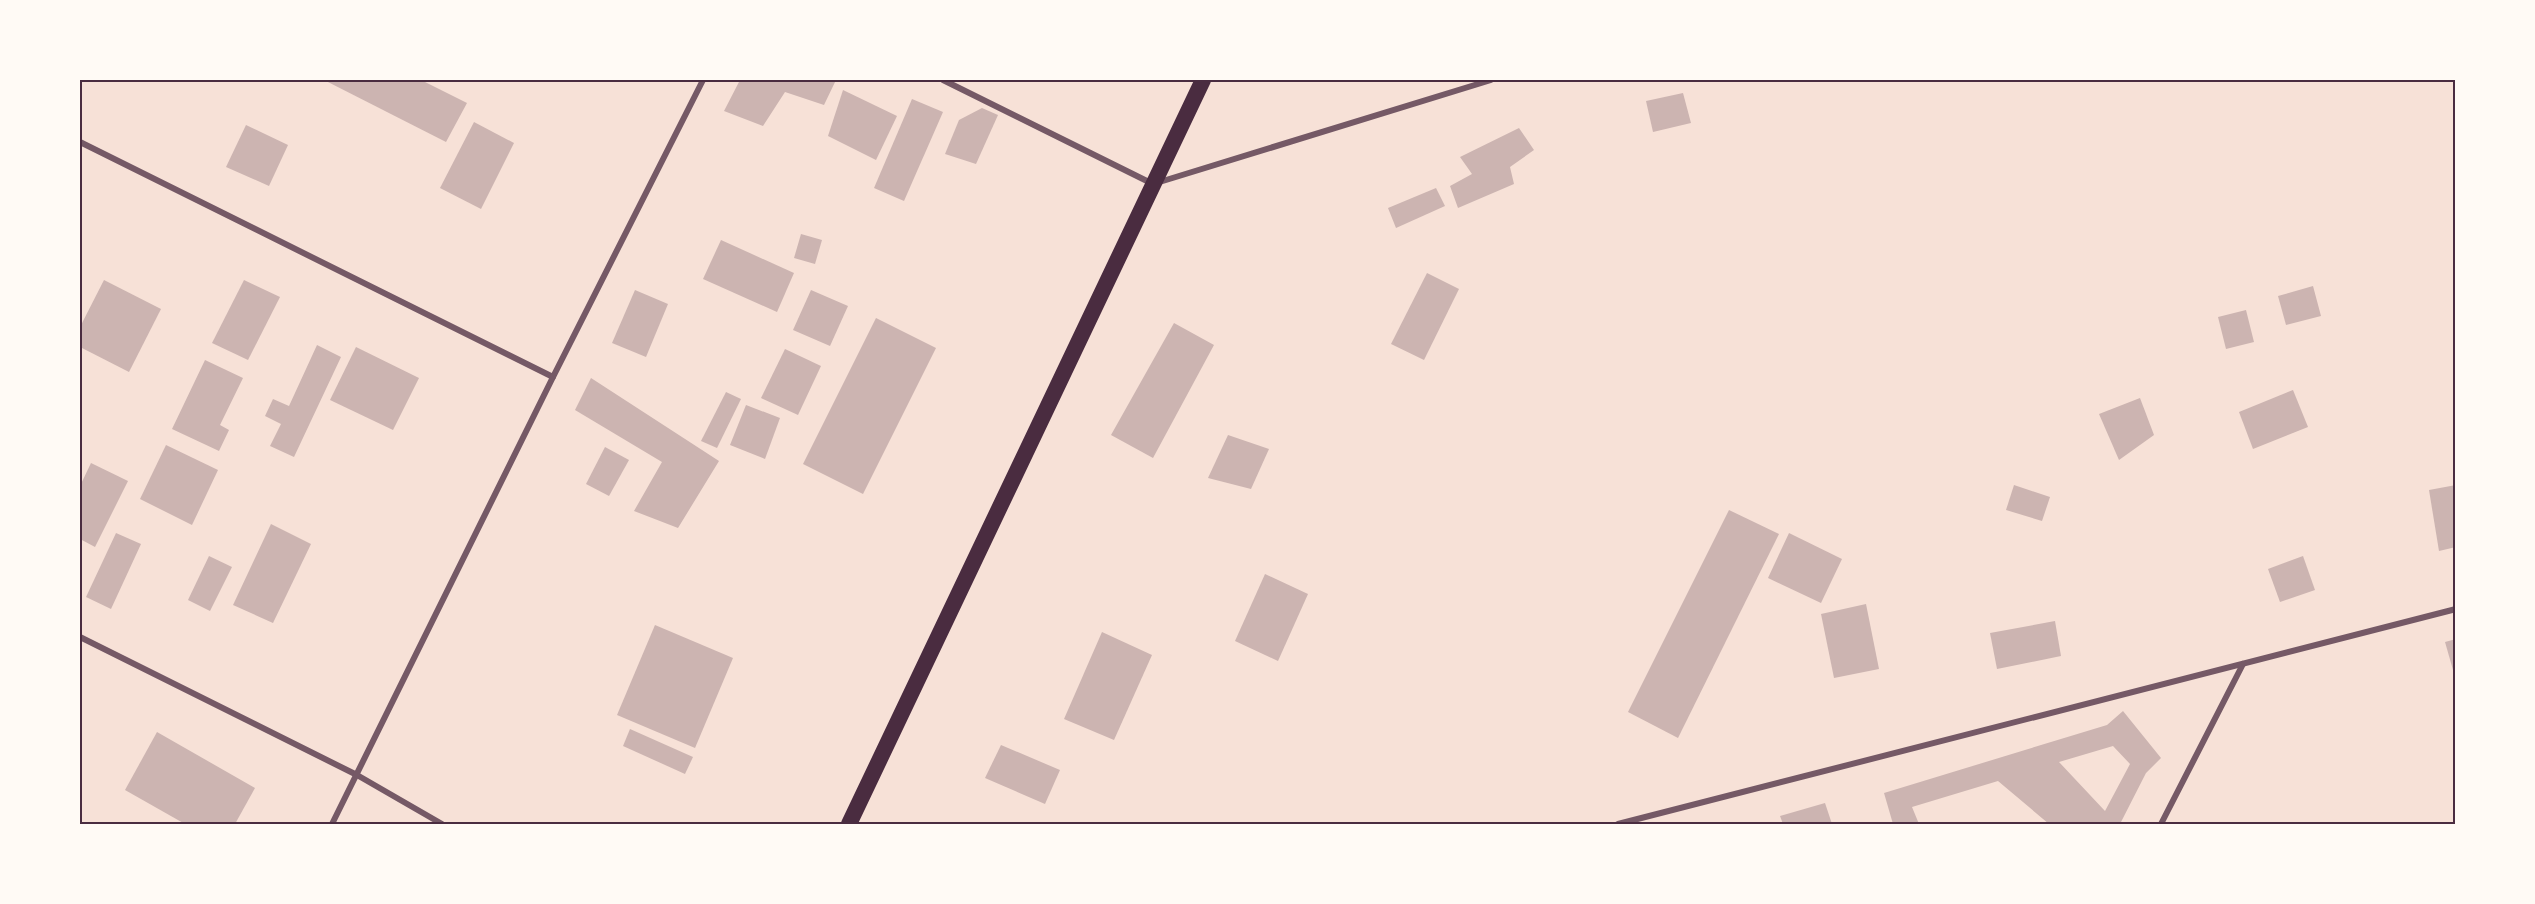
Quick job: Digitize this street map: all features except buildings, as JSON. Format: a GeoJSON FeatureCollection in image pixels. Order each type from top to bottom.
{"type":"FeatureCollection","features":[{"type":"Feature","properties":{"kind":"highway"},"geometry":{"type":"LineString","coordinates":[[849,825],[1203,80]]}},
{"type":"Feature","properties":{"kind":"street"},"geometry":{"type":"LineString","coordinates":[[332,825],[553,377],[703,80]]}},
{"type":"Feature","properties":{"kind":"street"},"geometry":{"type":"LineString","coordinates":[[943,80],[1153,184],[1491,80]]}},
{"type":"Feature","properties":{"kind":"street"},"geometry":{"type":"LineString","coordinates":[[80,142],[553,377]]}},
{"type":"Feature","properties":{"kind":"street"},"geometry":{"type":"LineString","coordinates":[[1618,825],[2456,609]]}},
{"type":"Feature","properties":{"kind":"street"},"geometry":{"type":"LineString","coordinates":[[80,638],[357,775],[442,825]]}},
{"type":"Feature","properties":{"kind":"street"},"geometry":{"type":"LineString","coordinates":[[2161,825],[2243,664]]}}]}
